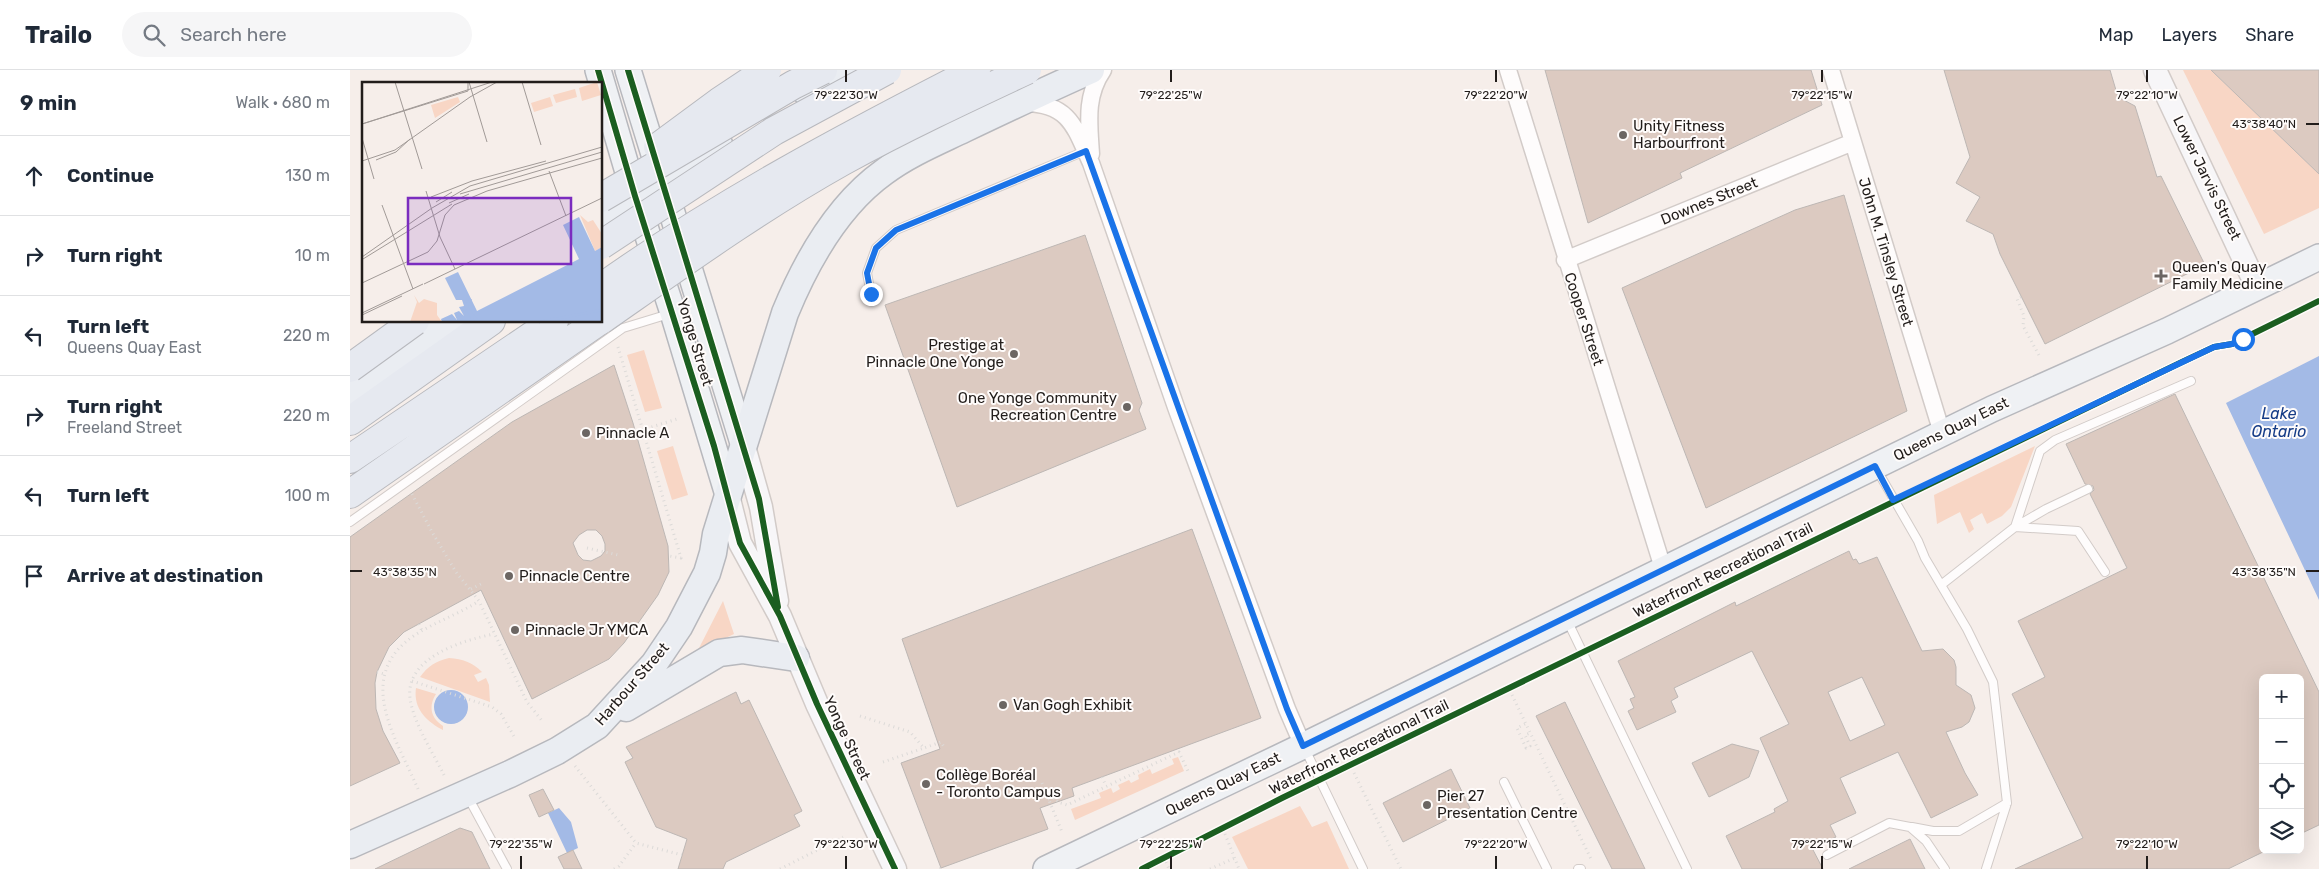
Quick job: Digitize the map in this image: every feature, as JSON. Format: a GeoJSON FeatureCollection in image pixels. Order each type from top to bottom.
{"type":"FeatureCollection","features":[{"type":"Feature","properties":{"kind":"highway"},"geometry":{"type":"LineString","coordinates":[[602,187],[719,102],[767,70]]}},
{"type":"Feature","properties":{"kind":"highway"},"geometry":{"type":"LineString","coordinates":[[602,197],[793,85],[823,70]]}},
{"type":"Feature","properties":{"kind":"highway"},"geometry":{"type":"LineString","coordinates":[[602,217],[842,70]]}},
{"type":"Feature","properties":{"kind":"highway"},"geometry":{"type":"LineString","coordinates":[[602,244],[774,131],[888,70]]}},
{"type":"Feature","properties":{"kind":"highway"},"geometry":{"type":"LineString","coordinates":[[602,287],[730,202],[855,131],[976,70]]}},
{"type":"Feature","properties":{"kind":"highway"},"geometry":{"type":"LineString","coordinates":[[602,319],[741,223],[842,161],[938,111],[1027,70]]}},
{"type":"Feature","properties":{"kind":"highway","name":"Harbour Street"},"geometry":{"type":"LineString","coordinates":[[350,845],[542,758],[597,726],[654,664],[687,613],[707,573],[716,534],[743,443],[785,313],[799,279],[820,241],[857,196],[882,173],[911,155],[1091,70]]}},
{"type":"Feature","properties":{"kind":"highway"},"geometry":{"type":"LineString","coordinates":[[353,384],[414,322]]}},
{"type":"Feature","properties":{"kind":"highway"},"geometry":{"type":"LineString","coordinates":[[353,384],[451,322]]}},
{"type":"Feature","properties":{"kind":"highway"},"geometry":{"type":"LineString","coordinates":[[350,421],[490,322]]}},
{"type":"Feature","properties":{"kind":"highway"},"geometry":{"type":"LineString","coordinates":[[350,459],[553,322]]}},
{"type":"Feature","properties":{"kind":"highway"},"geometry":{"type":"LineString","coordinates":[[350,494],[597,322]]}},
{"type":"Feature","properties":{"kind":"highway"},"geometry":{"type":"LineString","coordinates":[[597,726],[719,653],[742,650],[796,658]]}},
{"type":"Feature","properties":{"kind":"main road","name":"Yonge Street"},"geometry":{"type":"LineString","coordinates":[[598,70],[602,82]]}},
{"type":"Feature","properties":{"kind":"main road","name":"Yonge Street"},"geometry":{"type":"LineString","coordinates":[[628,70],[743,443],[761,508],[780,616]]}},
{"type":"Feature","properties":{"kind":"main road","name":"Lower Jarvis Street"},"geometry":{"type":"LineString","coordinates":[[2155,70],[2257,287]]}},
{"type":"Feature","properties":{"kind":"main road","name":"Yonge Street"},"geometry":{"type":"LineString","coordinates":[[602,84],[728,495],[740,543],[780,616],[796,658],[895,869]]}},
{"type":"Feature","properties":{"kind":"main road","name":"Queens Quay East"},"geometry":{"type":"LineString","coordinates":[[1046,869],[1303,746],[1663,568],[2048,382],[2167,331],[2319,257]]}},
{"type":"Feature","properties":{"kind":"street"},"geometry":{"type":"LineString","coordinates":[[1088,157],[1089,102],[1092,88],[1103,70]]}},
{"type":"Feature","properties":{"kind":"street","name":"Cooper Street"},"geometry":{"type":"LineString","coordinates":[[1508,70],[1565,260],[1663,568]]}},
{"type":"Feature","properties":{"kind":"street","name":"John M. Tinsley Street"},"geometry":{"type":"LineString","coordinates":[[1831,70],[1942,433]]}},
{"type":"Feature","properties":{"kind":"street"},"geometry":{"type":"LineString","coordinates":[[1020,103],[1039,103],[1059,110],[1074,126],[1088,157],[1177,410],[1287,709],[1303,746]]}},
{"type":"Feature","properties":{"kind":"street","name":"Downes Street"},"geometry":{"type":"LineString","coordinates":[[1565,260],[1853,142]]}},
{"type":"Feature","properties":{"kind":"lane"},"geometry":{"type":"LineString","coordinates":[[871,294],[867,273],[876,248],[896,230],[1088,157]]}},
{"type":"Feature","properties":{"kind":"lane"},"geometry":{"type":"LineString","coordinates":[[350,522],[624,328],[673,314]]}},
{"type":"Feature","properties":{"kind":"lane"},"geometry":{"type":"LineString","coordinates":[[350,361],[353,384]]}},
{"type":"Feature","properties":{"kind":"lane"},"geometry":{"type":"LineString","coordinates":[[2015,528],[2040,451],[2055,440],[2191,381]]}},
{"type":"Feature","properties":{"kind":"lane"},"geometry":{"type":"LineString","coordinates":[[1875,466],[1967,629],[1993,682],[2007,803],[1986,869]]}},
{"type":"Feature","properties":{"kind":"lane"},"geometry":{"type":"LineString","coordinates":[[1941,585],[2015,528],[2046,509],[2088,490]]}},
{"type":"Feature","properties":{"kind":"lane"},"geometry":{"type":"LineString","coordinates":[[2015,528],[2078,531],[2105,572]]}},
{"type":"Feature","properties":{"kind":"lane"},"geometry":{"type":"LineString","coordinates":[[1566,616],[1687,869]]}},
{"type":"Feature","properties":{"kind":"lane"},"geometry":{"type":"LineString","coordinates":[[1303,746],[1363,869]]}},
{"type":"Feature","properties":{"kind":"lane"},"geometry":{"type":"LineString","coordinates":[[1504,782],[1547,869]]}},
{"type":"Feature","properties":{"kind":"lane"},"geometry":{"type":"LineString","coordinates":[[466,793],[507,869]]}},
{"type":"Feature","properties":{"kind":"lane"},"geometry":{"type":"LineString","coordinates":[[1827,855],[1889,823],[1933,831],[1959,831],[2007,803]]}},
{"type":"Feature","properties":{"kind":"lane"},"geometry":{"type":"LineString","coordinates":[[1910,827],[1926,841],[1945,869]]}},
{"type":"Feature","properties":{"kind":"path"},"geometry":{"type":"LineString","coordinates":[[2021,297],[2016,299],[2024,316],[2023,326],[2040,357]]}},
{"type":"Feature","properties":{"kind":"path"},"geometry":{"type":"LineString","coordinates":[[618,346],[681,558],[669,556]]}},
{"type":"Feature","properties":{"kind":"path"},"geometry":{"type":"LineString","coordinates":[[642,430],[677,419]]}},
{"type":"Feature","properties":{"kind":"path"},"geometry":{"type":"LineString","coordinates":[[411,491],[432,532],[456,572],[479,601],[527,702],[543,722]]}},
{"type":"Feature","properties":{"kind":"path"},"geometry":{"type":"LineString","coordinates":[[587,548],[618,555]]}},
{"type":"Feature","properties":{"kind":"path"},"geometry":{"type":"LineString","coordinates":[[471,589],[481,584]]}},
{"type":"Feature","properties":{"kind":"path"},"geometry":{"type":"LineString","coordinates":[[418,789],[383,709],[384,674],[390,659],[414,635],[479,601]]}},
{"type":"Feature","properties":{"kind":"path"},"geometry":{"type":"LineString","coordinates":[[419,624],[422,631]]}},
{"type":"Feature","properties":{"kind":"path"},"geometry":{"type":"LineString","coordinates":[[444,775],[413,712],[410,691],[412,681],[416,670],[425,661],[453,647],[494,634]]}},
{"type":"Feature","properties":{"kind":"path"},"geometry":{"type":"LineString","coordinates":[[377,672],[384,674]]}},
{"type":"Feature","properties":{"kind":"path"},"geometry":{"type":"LineString","coordinates":[[412,681],[492,707],[501,714],[515,738]]}},
{"type":"Feature","properties":{"kind":"path"},"geometry":{"type":"LineString","coordinates":[[1512,695],[1592,863],[1580,869]]}},
{"type":"Feature","properties":{"kind":"path"},"geometry":{"type":"LineString","coordinates":[[860,716],[910,732],[924,748]]}},
{"type":"Feature","properties":{"kind":"path"},"geometry":{"type":"LineString","coordinates":[[1525,724],[1517,728],[1526,748],[1530,746],[1525,735],[1530,733]]}},
{"type":"Feature","properties":{"kind":"path"},"geometry":{"type":"LineString","coordinates":[[882,762],[941,742],[944,747]]}},
{"type":"Feature","properties":{"kind":"path"},"geometry":{"type":"LineString","coordinates":[[1048,799],[1055,798],[1058,802],[1067,805],[1179,752],[1188,771]]}},
{"type":"Feature","properties":{"kind":"path"},"geometry":{"type":"LineString","coordinates":[[574,765],[636,843],[682,855]]}},
{"type":"Feature","properties":{"kind":"path"},"geometry":{"type":"LineString","coordinates":[[1354,773],[1401,869]]}},
{"type":"Feature","properties":{"kind":"path"},"geometry":{"type":"LineString","coordinates":[[1102,777],[1106,786]]}},
{"type":"Feature","properties":{"kind":"path"},"geometry":{"type":"LineString","coordinates":[[1042,783],[1062,832]]}},
{"type":"Feature","properties":{"kind":"path"},"geometry":{"type":"LineString","coordinates":[[1230,824],[1223,831],[1239,869]]}},
{"type":"Feature","properties":{"kind":"path"},"geometry":{"type":"LineString","coordinates":[[780,869],[843,837]]}},
{"type":"Feature","properties":{"kind":"path"},"geometry":{"type":"LineString","coordinates":[[614,869],[620,866],[636,843]]}},
{"type":"Feature","properties":{"kind":"path"},"geometry":{"type":"LineString","coordinates":[[1210,869],[1235,858]]}},
{"type":"Feature","properties":{"kind":"path"},"geometry":{"type":"LineString","coordinates":[[1164,859],[1169,869]]}},
{"type":"Feature","properties":{"kind":"shaded area"},"geometry":{"type":"Polygon","coordinates":[[[2183,70],[2211,70],[2319,174],[2319,208],[2264,234],[2183,70]]]}},
{"type":"Feature","properties":{"kind":"shaded area"},"geometry":{"type":"Polygon","coordinates":[[[644,350],[662,408],[645,412],[627,355],[644,350]]]}},
{"type":"Feature","properties":{"kind":"shaded area"},"geometry":{"type":"Polygon","coordinates":[[[673,446],[688,495],[672,500],[657,451],[673,446]]]}},
{"type":"Feature","properties":{"kind":"shaded area"},"geometry":{"type":"Polygon","coordinates":[[[2035,446],[2011,507],[2002,516],[1987,524],[1982,513],[1970,520],[1974,529],[1969,533],[1960,512],[1937,524],[1934,495],[2035,446]]]}},
{"type":"Feature","properties":{"kind":"shaded area"},"geometry":{"type":"Polygon","coordinates":[[[723,601],[734,634],[697,652],[723,601]]]}},
{"type":"Feature","properties":{"kind":"shaded area"},"geometry":{"type":"Polygon","coordinates":[[[449,658],[467,662],[482,672],[474,675],[478,682],[486,678],[489,685],[490,702],[420,677],[433,664],[449,658]]]}},
{"type":"Feature","properties":{"kind":"shaded area"},"geometry":{"type":"Polygon","coordinates":[[[416,688],[436,694],[432,703],[432,712],[433,716],[443,726],[443,730],[422,713],[417,702],[416,688]]]}},
{"type":"Feature","properties":{"kind":"shaded area"},"geometry":{"type":"Polygon","coordinates":[[[1178,757],[1184,771],[1075,820],[1071,809],[1101,798],[1099,793],[1111,788],[1113,793],[1120,789],[1118,785],[1129,780],[1131,783],[1139,779],[1138,775],[1150,769],[1152,774],[1174,764],[1172,759],[1178,757]]]}},
{"type":"Feature","properties":{"kind":"shaded area"},"geometry":{"type":"Polygon","coordinates":[[[1300,806],[1312,827],[1327,821],[1349,869],[1248,869],[1232,837],[1300,806]]]}},
{"type":"Feature","properties":{"kind":"water","name":"Lake Ontario"},"geometry":{"type":"Polygon","coordinates":[[[2319,356],[2319,600],[2226,403],[2319,356]]]}},
{"type":"Feature","properties":{"kind":"water"},"geometry":{"type":"Polygon","coordinates":[[[451,690],[463,695],[468,707],[463,719],[451,724],[439,719],[434,707],[439,695],[451,690]]]}},
{"type":"Feature","properties":{"kind":"water"},"geometry":{"type":"Polygon","coordinates":[[[559,808],[571,822],[578,848],[567,853],[548,813],[559,808]]]}},
{"type":"Feature","properties":{"kind":"building"},"geometry":{"type":"Polygon","coordinates":[[[1545,70],[1811,70],[1822,105],[1680,173],[1682,178],[1588,223],[1545,70]]]}},
{"type":"Feature","properties":{"kind":"building"},"geometry":{"type":"Polygon","coordinates":[[[1944,70],[2110,70],[2118,97],[2135,106],[2157,177],[2161,176],[2205,265],[2045,344],[2000,254],[1993,234],[1966,221],[1980,197],[1956,183],[1970,157],[1944,70]]]}},
{"type":"Feature","properties":{"kind":"building"},"geometry":{"type":"Polygon","coordinates":[[[2211,70],[2319,70],[2319,174],[2211,70]]]}},
{"type":"Feature","properties":{"kind":"building"},"geometry":{"type":"Polygon","coordinates":[[[1844,195],[1907,411],[1706,508],[1622,288],[1795,210],[1844,195]]]}},
{"type":"Feature","properties":{"kind":"building","name":"Prestige at Pinnacle One Yonge"},"geometry":{"type":"Polygon","coordinates":[[[1085,235],[1142,403],[1139,410],[1146,429],[957,507],[885,305],[1085,235]]]}},
{"type":"Feature","properties":{"kind":"building","name":"Pinnacle Centre"},"geometry":{"type":"Polygon","coordinates":[[[614,365],[633,423],[668,546],[669,572],[658,595],[624,643],[609,659],[532,699],[481,590],[404,632],[389,647],[377,672],[375,683],[376,709],[383,731],[400,763],[350,786],[350,537],[512,422],[614,365]],[[587,530],[579,535],[573,543],[578,555],[583,560],[591,561],[601,556],[605,551],[602,536],[596,530],[587,530]]]}},
{"type":"Feature","properties":{"kind":"building"},"geometry":{"type":"Polygon","coordinates":[[[2175,394],[2319,692],[2319,825],[2304,832],[2304,674],[2259,674],[2259,854],[2228,869],[2015,869],[2083,838],[2012,694],[2045,677],[2018,621],[2127,568],[2090,494],[2094,490],[2093,486],[2085,484],[2066,444],[2175,394]]]}},
{"type":"Feature","properties":{"kind":"building"},"geometry":{"type":"Polygon","coordinates":[[[1192,529],[1261,718],[1072,788],[1074,796],[1040,808],[1048,829],[941,868],[901,763],[940,749],[902,639],[1192,529]]]}},
{"type":"Feature","properties":{"kind":"building"},"geometry":{"type":"Polygon","coordinates":[[[1849,551],[1853,560],[1856,559],[1859,564],[1877,557],[1922,651],[1943,649],[1954,660],[1956,685],[1971,695],[1975,708],[1969,722],[1962,727],[1946,732],[1965,773],[1978,795],[1931,818],[1898,752],[1840,778],[1856,813],[1830,825],[1836,837],[1812,848],[1823,869],[1742,869],[1726,836],[1775,812],[1774,809],[1788,801],[1760,738],[1789,724],[1752,651],[1674,688],[1678,697],[1671,701],[1676,712],[1637,730],[1628,711],[1634,708],[1630,699],[1635,697],[1618,661],[1735,602],[1736,606],[1849,551]],[[1862,677],[1828,692],[1850,741],[1885,725],[1862,677]]]}},
{"type":"Feature","properties":{"kind":"building"},"geometry":{"type":"Polygon","coordinates":[[[736,692],[741,704],[749,700],[802,811],[794,815],[800,826],[726,862],[723,869],[678,869],[687,839],[656,827],[625,762],[633,758],[626,747],[736,692]]]}},
{"type":"Feature","properties":{"kind":"building"},"geometry":{"type":"Polygon","coordinates":[[[1565,702],[1645,869],[1612,869],[1536,716],[1565,702]]]}},
{"type":"Feature","properties":{"kind":"building"},"geometry":{"type":"Polygon","coordinates":[[[1732,744],[1759,751],[1749,777],[1709,797],[1692,763],[1732,744]]]}},
{"type":"Feature","properties":{"kind":"building","name":"Pier 27 Presentation Centre"},"geometry":{"type":"Polygon","coordinates":[[[1451,769],[1470,808],[1403,842],[1383,803],[1451,769]]]}},
{"type":"Feature","properties":{"kind":"building"},"geometry":{"type":"Polygon","coordinates":[[[543,789],[554,810],[539,817],[529,795],[543,789]]]}},
{"type":"Feature","properties":{"kind":"building"},"geometry":{"type":"Polygon","coordinates":[[[460,828],[472,832],[490,869],[375,869],[460,828]]]}},
{"type":"Feature","properties":{"kind":"building"},"geometry":{"type":"Polygon","coordinates":[[[1910,839],[1925,869],[1849,869],[1910,839]]]}},
{"type":"Feature","properties":{"kind":"building"},"geometry":{"type":"Polygon","coordinates":[[[573,850],[582,869],[564,869],[558,857],[573,850]]]}},
{"type":"Feature","properties":{"kind":"cycle path"},"geometry":{"type":"LineString","coordinates":[[598,70],[602,82]]}},
{"type":"Feature","properties":{"kind":"cycle path"},"geometry":{"type":"LineString","coordinates":[[628,70],[759,499],[778,607]]}},
{"type":"Feature","properties":{"kind":"cycle path"},"geometry":{"type":"LineString","coordinates":[[602,84],[635,196],[714,446],[740,543],[780,616],[817,704],[895,869]]}},
{"type":"Feature","properties":{"kind":"cycle path","name":"Waterfront Recreational Trail"},"geometry":{"type":"LineString","coordinates":[[1142,869],[1282,798],[2182,362],[2214,347],[2232,344],[2319,301]]}},
{"type":"Feature","properties":{"kind":"place","name":"Unity Fitness Harbourfront"},"geometry":{"type":"Point","coordinates":[1623,135]}},
{"type":"Feature","properties":{"kind":"place","name":"Queen's Quay Family Medicine"},"geometry":{"type":"Point","coordinates":[2161,276]}},
{"type":"Feature","properties":{"kind":"place","name":"Prestige at Pinnacle One Yonge"},"geometry":{"type":"Point","coordinates":[1014,354]}},
{"type":"Feature","properties":{"kind":"place","name":"One Yonge Community Recreation Centre"},"geometry":{"type":"Point","coordinates":[1127,407]}},
{"type":"Feature","properties":{"kind":"place","name":"Pinnacle A"},"geometry":{"type":"Point","coordinates":[586,433]}},
{"type":"Feature","properties":{"kind":"place","name":"Pinnacle Centre"},"geometry":{"type":"Point","coordinates":[509,576]}},
{"type":"Feature","properties":{"kind":"place","name":"Pinnacle Jr YMCA"},"geometry":{"type":"Point","coordinates":[515,630]}},
{"type":"Feature","properties":{"kind":"place","name":"Van Gogh Exhibit"},"geometry":{"type":"Point","coordinates":[1003,705]}},
{"type":"Feature","properties":{"kind":"place","name":"Collège Boréal - Toronto Campus"},"geometry":{"type":"Point","coordinates":[926,784]}},
{"type":"Feature","properties":{"kind":"place","name":"Pier 27 Presentation Centre"},"geometry":{"type":"Point","coordinates":[1427,805]}},
{"type":"Feature","properties":{"kind":"route"},"geometry":{"type":"LineString","coordinates":[[871,294],[867,273],[876,248],[896,230],[1086,151],[1177,410],[1287,709],[1303,746],[1663,568],[1875,466],[1893,500],[2214,347],[2232,344],[2243,339]]}}]}
